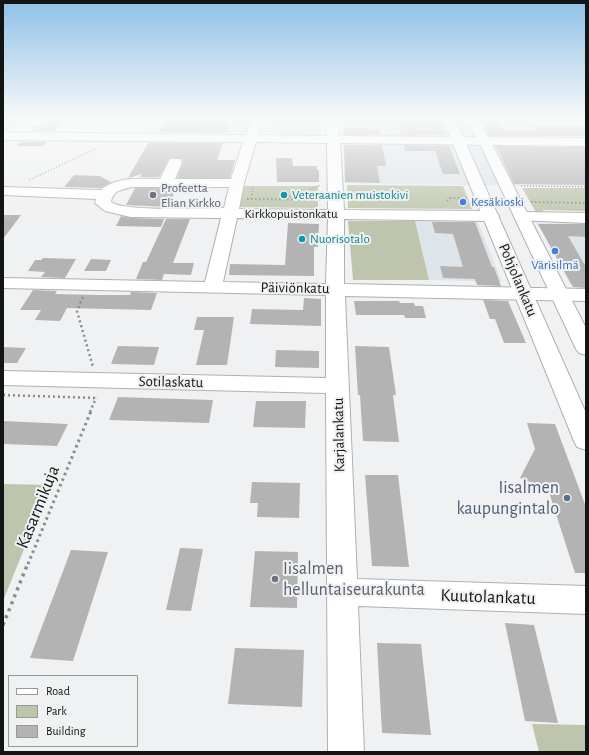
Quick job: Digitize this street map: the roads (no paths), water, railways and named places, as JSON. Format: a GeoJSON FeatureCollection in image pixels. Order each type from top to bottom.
{"type":"FeatureCollection","features":[{"type":"Feature","properties":{"kind":"street"},"geometry":{"type":"LineString","coordinates":[[213,287],[237,183],[247,154]]}},
{"type":"Feature","properties":{"kind":"street","name":"Karjalankatu"},"geometry":{"type":"LineString","coordinates":[[331,154],[329,207],[335,289],[346,752]]}},
{"type":"Feature","properties":{"kind":"street","name":"Pohjolankatu"},"geometry":{"type":"LineString","coordinates":[[464,154],[586,441]]}},
{"type":"Feature","properties":{"kind":"street","name":"Pohjolankatu"},"geometry":{"type":"LineString","coordinates":[[492,154],[523,210],[559,294],[586,349]]}},
{"type":"Feature","properties":{"kind":"street"},"geometry":{"type":"LineString","coordinates":[[166,182],[175,162]]}},
{"type":"Feature","properties":{"kind":"street"},"geometry":{"type":"LineString","coordinates":[[3,191],[105,194],[110,189],[125,184],[166,182],[237,183]]}},
{"type":"Feature","properties":{"kind":"street","name":"Kirkkopuistonkatu"},"geometry":{"type":"LineString","coordinates":[[105,194],[103,203],[105,206],[123,211],[232,206],[329,207],[490,216]]}},
{"type":"Feature","properties":{"kind":"street"},"geometry":{"type":"LineString","coordinates":[[523,210],[586,218]]}},
{"type":"Feature","properties":{"kind":"street","name":"Päiviönkatu"},"geometry":{"type":"LineString","coordinates":[[3,283],[586,295]]}},
{"type":"Feature","properties":{"kind":"street","name":"Sotilaskatu"},"geometry":{"type":"LineString","coordinates":[[3,378],[94,390],[338,386]]}},
{"type":"Feature","properties":{"kind":"street","name":"Kuutolankatu"},"geometry":{"type":"LineString","coordinates":[[342,592],[586,600]]}},
{"type":"Feature","properties":{"kind":"place","name":"Profeetta Elian Kirkko"},"geometry":{"type":"Point","coordinates":[153,195]}},
{"type":"Feature","properties":{"kind":"place","name":"Veteraanien muistokivi"},"geometry":{"type":"Point","coordinates":[284,195]}},
{"type":"Feature","properties":{"kind":"place","name":"Kesäkioski"},"geometry":{"type":"Point","coordinates":[463,202]}},
{"type":"Feature","properties":{"kind":"place","name":"Nuorisotalo"},"geometry":{"type":"Point","coordinates":[302,239]}},
{"type":"Feature","properties":{"kind":"place","name":"Värisilmä"},"geometry":{"type":"Point","coordinates":[555,251]}},
{"type":"Feature","properties":{"kind":"place","name":"Iisalmen kaupungintalo"},"geometry":{"type":"Point","coordinates":[567,498]}},
{"type":"Feature","properties":{"kind":"place","name":"Iisalmen helluntaiseurakunta"},"geometry":{"type":"Point","coordinates":[275,579]}}]}
